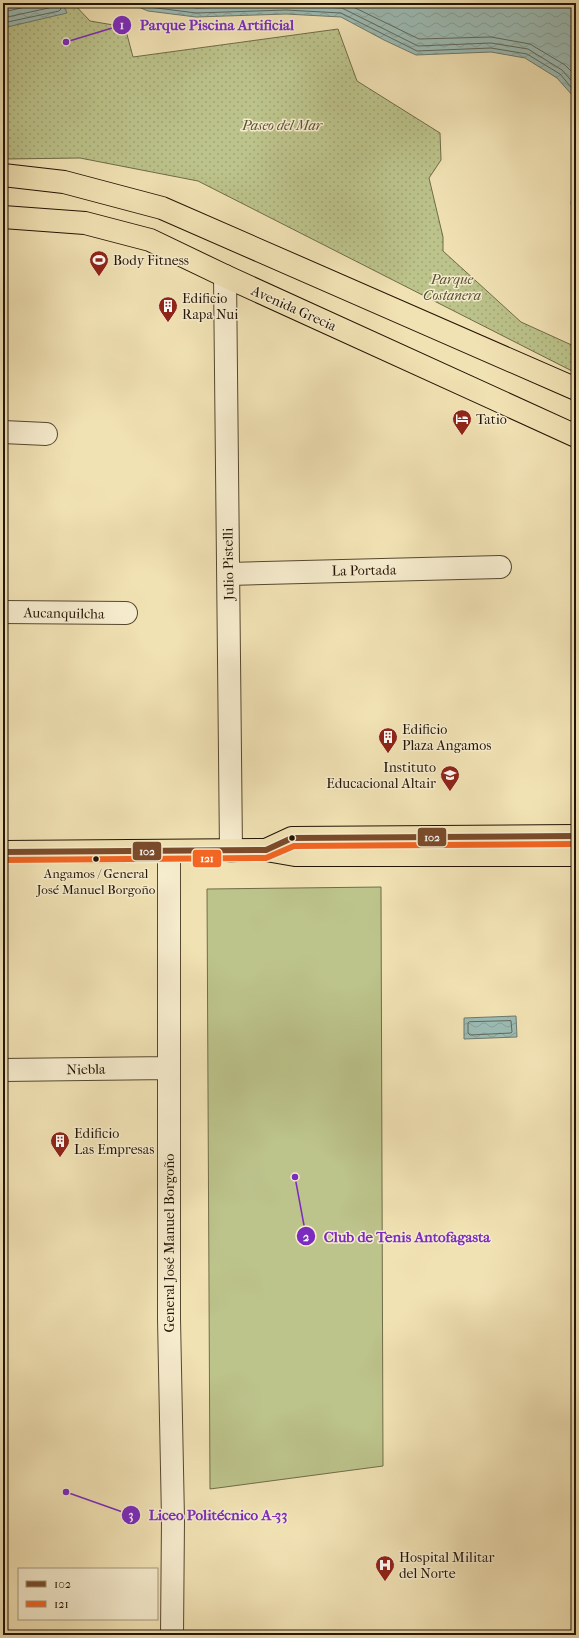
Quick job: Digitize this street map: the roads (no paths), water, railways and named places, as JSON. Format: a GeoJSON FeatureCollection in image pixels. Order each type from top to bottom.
{"type":"FeatureCollection","features":[{"type":"Feature","properties":{"kind":"main road"},"geometry":{"type":"LineString","coordinates":[[3,175],[64,182],[162,208],[576,388]]}},
{"type":"Feature","properties":{"kind":"main road","name":"Avenida Grecia"},"geometry":{"type":"LineString","coordinates":[[3,217],[85,223],[150,240],[224,276],[576,436]]}},
{"type":"Feature","properties":{"kind":"main road"},"geometry":{"type":"LineString","coordinates":[[266,850],[292,838],[576,836]]}},
{"type":"Feature","properties":{"kind":"main road"},"geometry":{"type":"LineString","coordinates":[[3,852],[266,850],[295,855],[576,855]]}},
{"type":"Feature","properties":{"kind":"street","name":"Julio Pistelli"},"geometry":{"type":"LineString","coordinates":[[224,276],[229,574],[231,851]]}},
{"type":"Feature","properties":{"kind":"street"},"geometry":{"type":"LineString","coordinates":[[3,432],[46,434]]}},
{"type":"Feature","properties":{"kind":"street","name":"La Portada"},"geometry":{"type":"LineString","coordinates":[[229,574],[500,567]]}},
{"type":"Feature","properties":{"kind":"street","name":"Aucanquilcha"},"geometry":{"type":"LineString","coordinates":[[3,612],[126,613]]}},
{"type":"Feature","properties":{"kind":"street","name":"General José Manuel Borgoño"},"geometry":{"type":"LineString","coordinates":[[169,851],[169,1319],[173,1519],[172,1635]]}},
{"type":"Feature","properties":{"kind":"street","name":"Niebla"},"geometry":{"type":"LineString","coordinates":[[3,1070],[169,1068]]}},
{"type":"Feature","properties":{"kind":"water"},"geometry":{"type":"Polygon","coordinates":[[[3,3],[62,3],[67,13],[3,28],[3,3]]]}},
{"type":"Feature","properties":{"kind":"water"},"geometry":{"type":"Polygon","coordinates":[[[129,3],[576,3],[576,107],[573,96],[557,78],[525,58],[491,52],[416,55],[341,17],[286,14],[196,17],[148,11],[129,3]]]}},
{"type":"Feature","properties":{"kind":"water"},"geometry":{"type":"Polygon","coordinates":[[[576,155],[576,213],[571,204],[576,155]]]}},
{"type":"Feature","properties":{"kind":"water"},"geometry":{"type":"Polygon","coordinates":[[[516,1016],[517,1037],[464,1039],[464,1018],[516,1016]]]}},
{"type":"Feature","properties":{"kind":"place","name":"Parque Piscina Artificial"},"geometry":{"type":"Point","coordinates":[66,42]}},
{"type":"Feature","properties":{"kind":"place","name":"Body Fitness"},"geometry":{"type":"Point","coordinates":[99,277]}},
{"type":"Feature","properties":{"kind":"place","name":"Edificio Rapa Nui"},"geometry":{"type":"Point","coordinates":[168,323]}},
{"type":"Feature","properties":{"kind":"place","name":"Tatio"},"geometry":{"type":"Point","coordinates":[462,436]}},
{"type":"Feature","properties":{"kind":"place","name":"Edificio Plaza Angamos"},"geometry":{"type":"Point","coordinates":[388,754]}},
{"type":"Feature","properties":{"kind":"place","name":"Instituto Educacional Altair"},"geometry":{"type":"Point","coordinates":[450,792]}},
{"type":"Feature","properties":{"kind":"place","name":"Angamos / General José Manuel Borgoño"},"geometry":{"type":"Point","coordinates":[96,859]}},
{"type":"Feature","properties":{"kind":"place","name":"Edificio Las Empresas"},"geometry":{"type":"Point","coordinates":[60,1158]}},
{"type":"Feature","properties":{"kind":"place","name":"Club de Tenis Antofagasta"},"geometry":{"type":"Point","coordinates":[295,1177]}},
{"type":"Feature","properties":{"kind":"place","name":"Liceo Politécnico A-33"},"geometry":{"type":"Point","coordinates":[66,1492]}},
{"type":"Feature","properties":{"kind":"place","name":"Hospital Militar del Norte"},"geometry":{"type":"Point","coordinates":[385,1582]}},
{"type":"Feature","properties":{"kind":"park label","name":"Paseo del Mar"},"geometry":{"type":"Point","coordinates":[282,125]}},
{"type":"Feature","properties":{"kind":"park label","name":"Parque Costanera"},"geometry":{"type":"Point","coordinates":[452,288]}}]}
